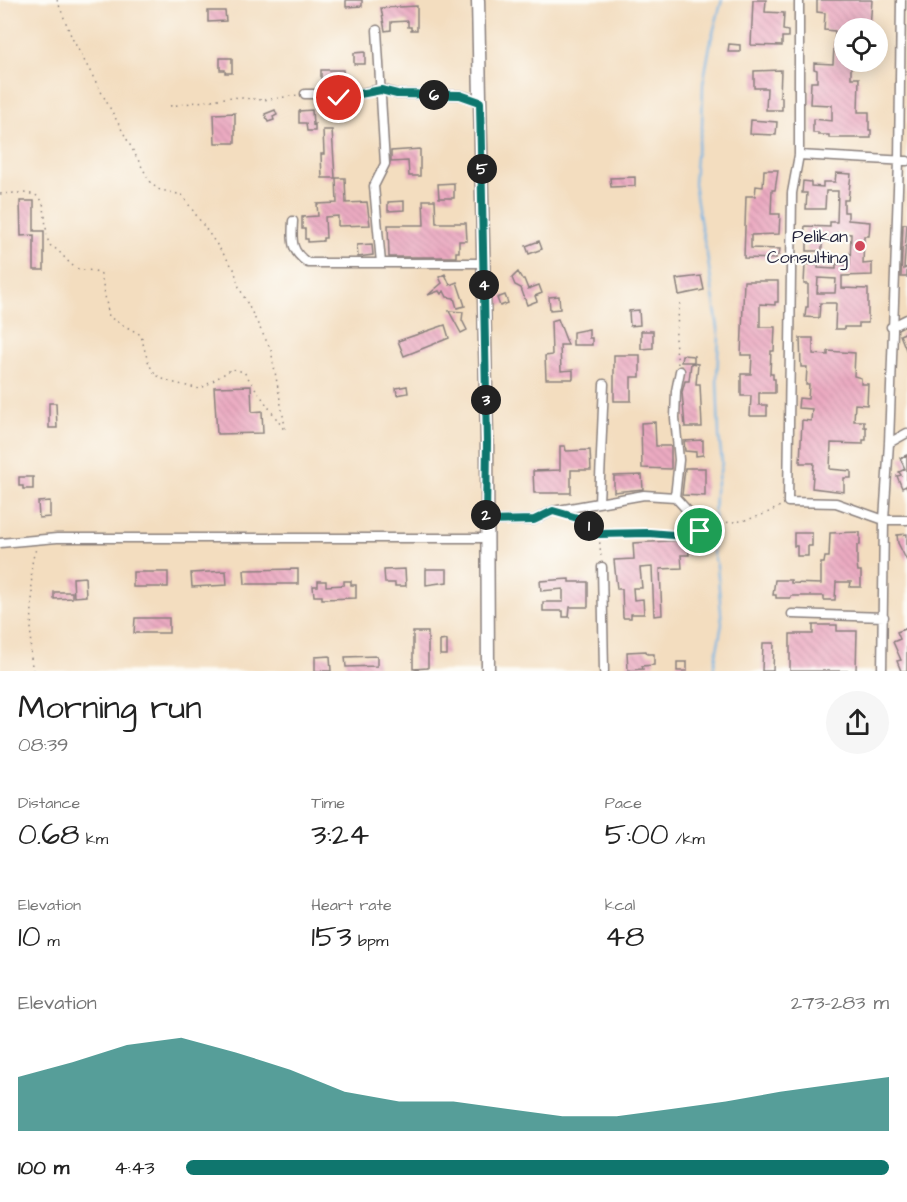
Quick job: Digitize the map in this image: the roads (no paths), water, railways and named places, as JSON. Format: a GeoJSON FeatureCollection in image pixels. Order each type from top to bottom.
{"type":"FeatureCollection","features":[{"type":"Feature","properties":{"kind":"street"},"geometry":{"type":"LineString","coordinates":[[478,0],[487,442],[488,671]]}},
{"type":"Feature","properties":{"kind":"street"},"geometry":{"type":"LineString","coordinates":[[799,0],[799,154],[792,193],[788,502],[836,503],[884,520],[907,520]]}},
{"type":"Feature","properties":{"kind":"street"},"geometry":{"type":"LineString","coordinates":[[882,671],[884,520],[889,443],[891,327],[903,161],[901,0]]}},
{"type":"Feature","properties":{"kind":"street"},"geometry":{"type":"LineString","coordinates":[[377,30],[385,164],[374,186],[381,263]]}},
{"type":"Feature","properties":{"kind":"street"},"geometry":{"type":"LineString","coordinates":[[305,94],[339,98],[381,90],[397,94],[460,95],[480,102]]}},
{"type":"Feature","properties":{"kind":"street"},"geometry":{"type":"LineString","coordinates":[[799,154],[903,161]]}},
{"type":"Feature","properties":{"kind":"street"},"geometry":{"type":"LineString","coordinates":[[293,221],[293,247],[298,256],[308,263],[483,263]]}},
{"type":"Feature","properties":{"kind":"street"},"geometry":{"type":"LineString","coordinates":[[891,327],[907,319]]}},
{"type":"Feature","properties":{"kind":"street"},"geometry":{"type":"LineString","coordinates":[[675,497],[679,460],[676,400],[680,371]]}},
{"type":"Feature","properties":{"kind":"street"},"geometry":{"type":"LineString","coordinates":[[599,502],[604,384]]}},
{"type":"Feature","properties":{"kind":"street"},"geometry":{"type":"LineString","coordinates":[[889,443],[907,433]]}},
{"type":"Feature","properties":{"kind":"street"},"geometry":{"type":"LineString","coordinates":[[486,521],[534,520],[553,511],[645,495],[675,497],[696,519]]}},
{"type":"Feature","properties":{"kind":"street"},"geometry":{"type":"LineString","coordinates":[[0,543],[43,539],[486,538]]}},
{"type":"Feature","properties":{"kind":"street"},"geometry":{"type":"LineString","coordinates":[[602,567],[604,671]]}},
{"type":"Feature","properties":{"kind":"street"},"geometry":{"type":"LineString","coordinates":[[792,614],[884,617]]}},
{"type":"Feature","properties":{"kind":"waterway"},"geometry":{"type":"LineString","coordinates":[[713,671],[722,624],[717,566],[713,553],[715,491],[722,463],[717,377],[719,335],[694,184],[696,156],[702,127],[703,84],[711,40],[722,0]]}},
{"type":"Feature","properties":{"kind":"place","name":"Pelikan Consulting"},"geometry":{"type":"Point","coordinates":[860,246]}}]}
